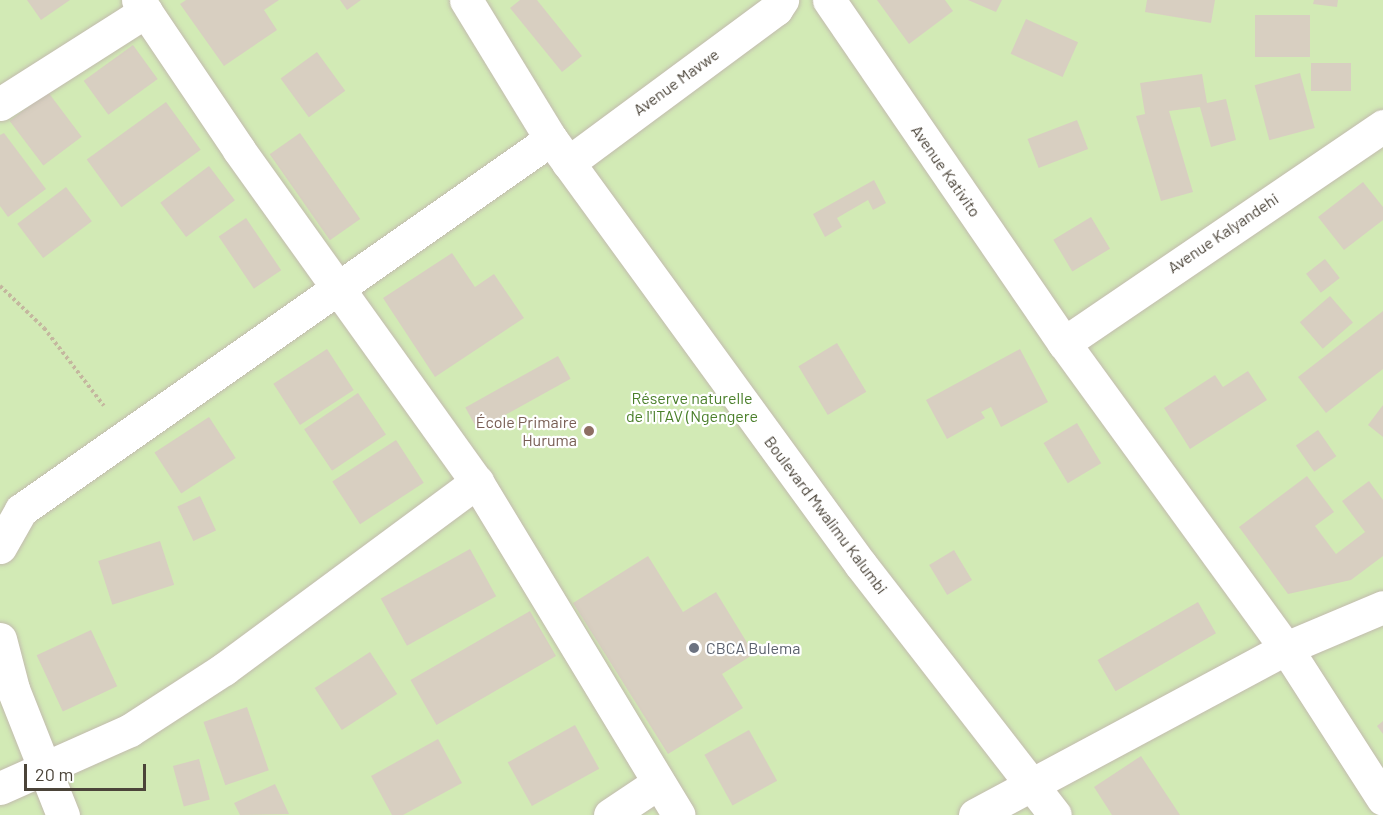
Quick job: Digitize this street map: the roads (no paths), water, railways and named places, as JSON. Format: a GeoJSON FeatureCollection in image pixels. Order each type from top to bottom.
{"type":"FeatureCollection","features":[{"type":"Feature","properties":{"kind":"street","name":"Boulevard Mwalimu Kalumbi"},"geometry":{"type":"LineString","coordinates":[[466,0],[560,151],[861,565],[1035,785],[1055,815]]}},
{"type":"Feature","properties":{"kind":"street","name":"Avenue Mavwe"},"geometry":{"type":"LineString","coordinates":[[0,547],[21,510],[338,285],[560,151],[776,9],[782,0]]}},
{"type":"Feature","properties":{"kind":"street","name":"Avenue Kativito"},"geometry":{"type":"LineString","coordinates":[[828,0],[1064,343],[1286,648],[1383,799]]}},
{"type":"Feature","properties":{"kind":"street"},"geometry":{"type":"LineString","coordinates":[[0,104],[142,6],[239,150],[338,285],[477,482],[679,815]]}},
{"type":"Feature","properties":{"kind":"street","name":"Avenue Kalyandehi"},"geometry":{"type":"LineString","coordinates":[[1064,343],[1383,126]]}},
{"type":"Feature","properties":{"kind":"street"},"geometry":{"type":"LineString","coordinates":[[0,788],[44,771],[130,730],[224,669],[477,482]]}},
{"type":"Feature","properties":{"kind":"street"},"geometry":{"type":"LineString","coordinates":[[975,815],[1035,785],[1286,648],[1383,607]]}},
{"type":"Feature","properties":{"kind":"street"},"geometry":{"type":"LineString","coordinates":[[0,641],[44,771],[63,815]]}},
{"type":"Feature","properties":{"kind":"street"},"geometry":{"type":"LineString","coordinates":[[610,815],[658,783]]}},
{"type":"Feature","properties":{"kind":"place","name":"École Primaire Huruma"},"geometry":{"type":"Point","coordinates":[589,431]}},
{"type":"Feature","properties":{"kind":"place","name":"CBCA Bulema"},"geometry":{"type":"Point","coordinates":[694,648]}},
{"type":"Feature","properties":{"kind":"park label","name":"Réserve naturelle de l'ITAV (Ngengere"},"geometry":{"type":"Point","coordinates":[692,407]}}]}
